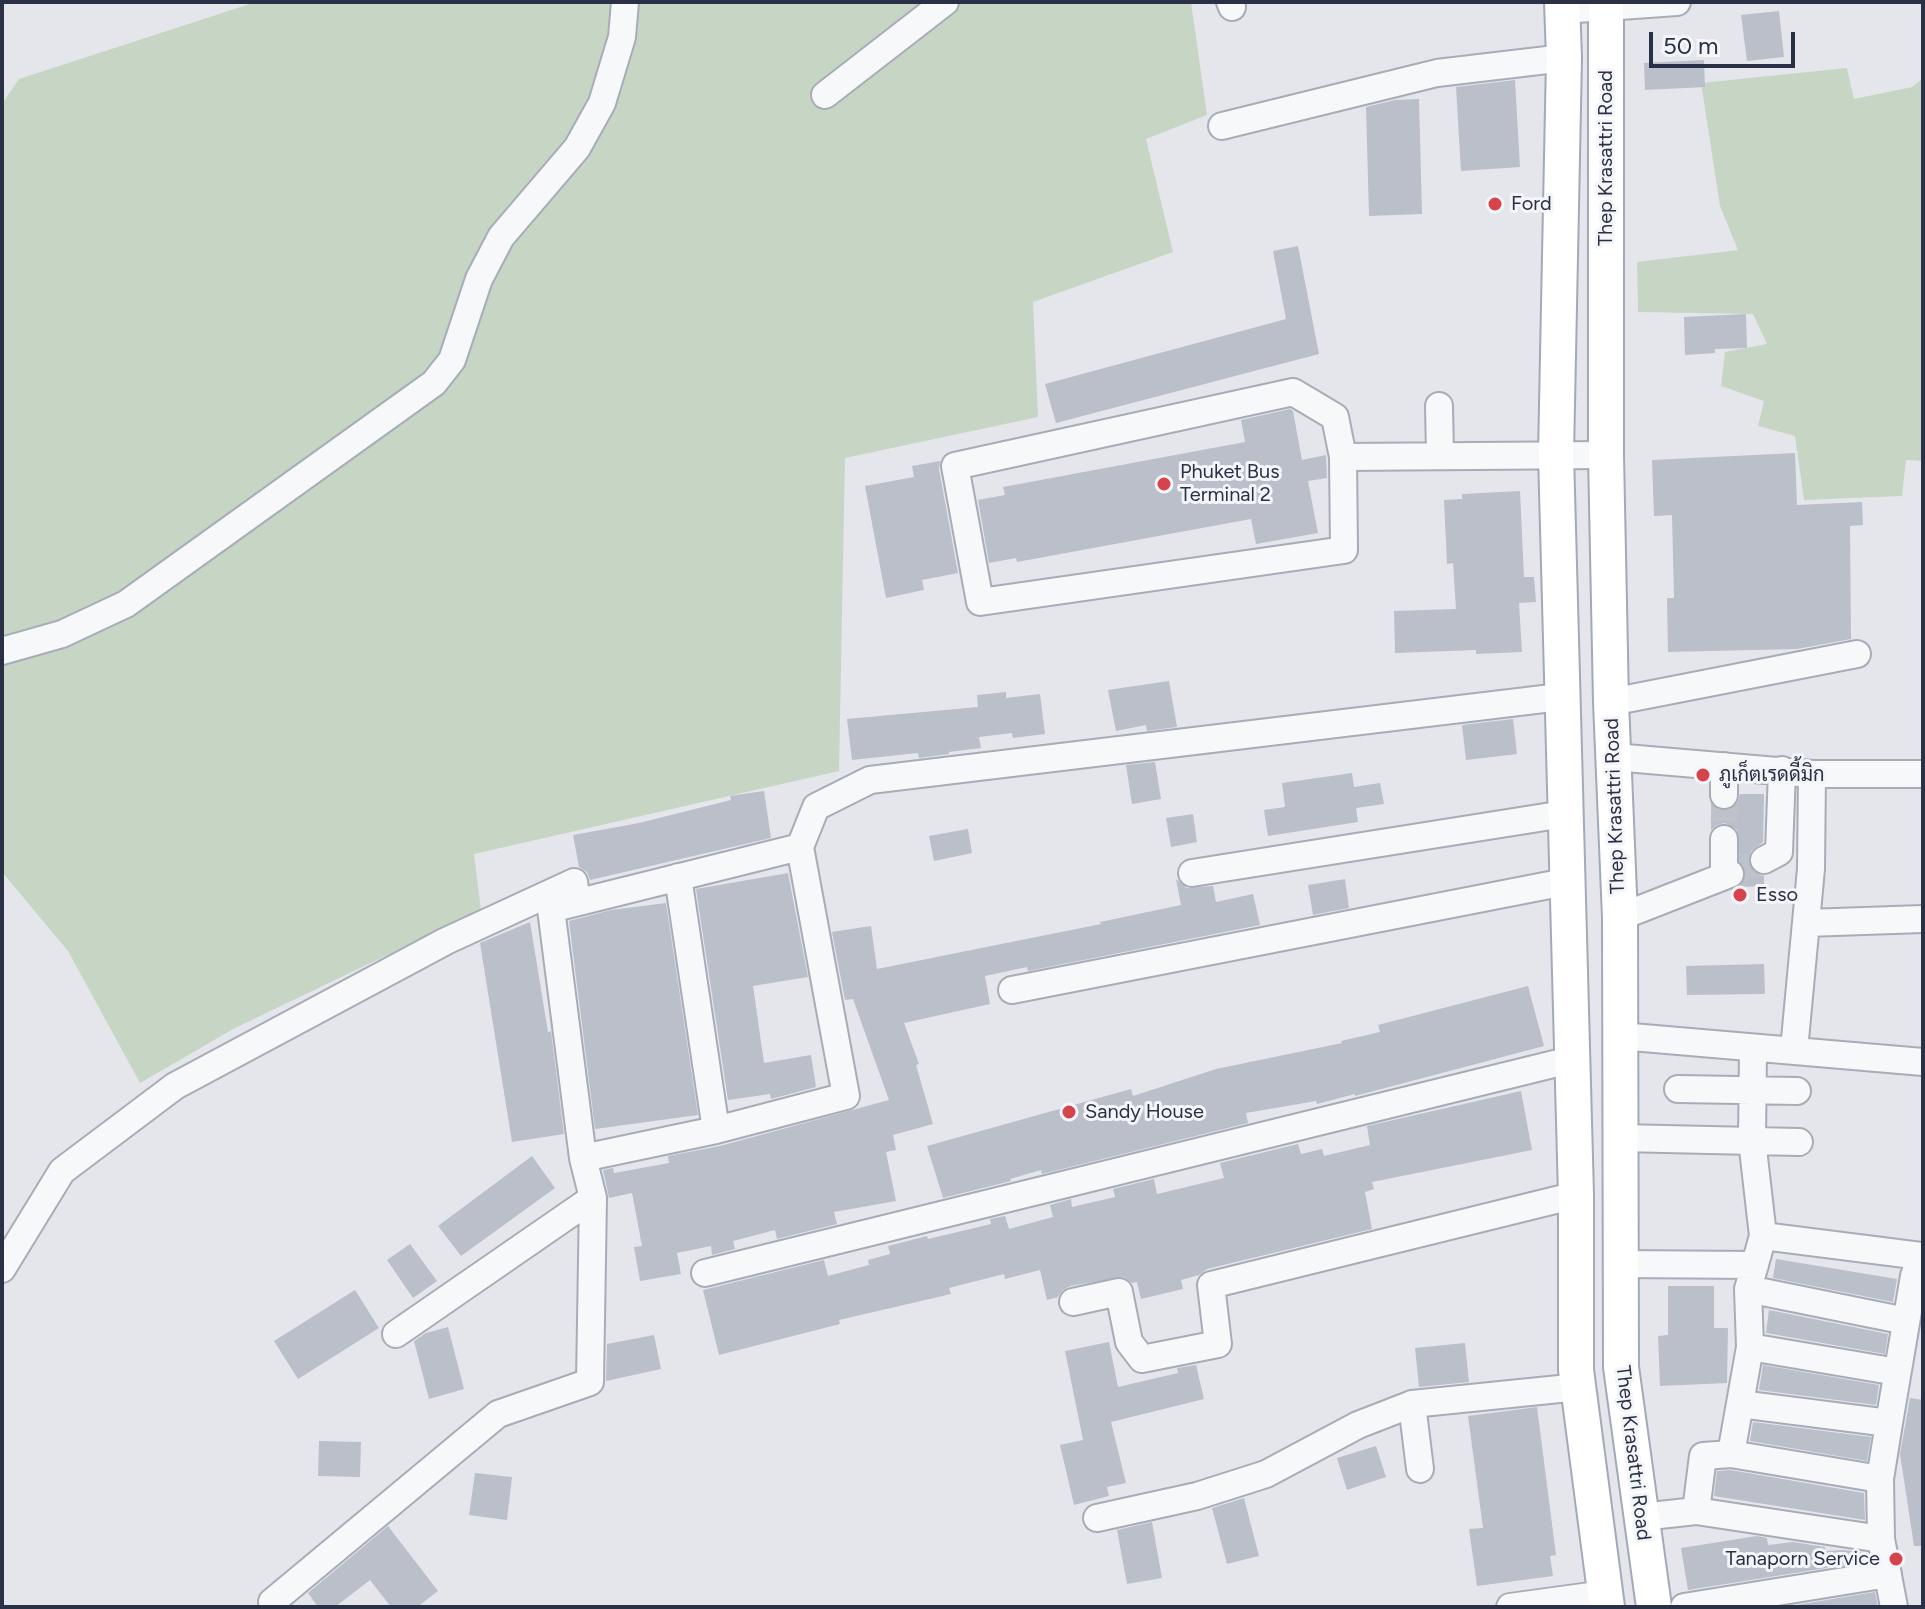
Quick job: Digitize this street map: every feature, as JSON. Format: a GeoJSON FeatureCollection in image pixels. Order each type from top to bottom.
{"type":"FeatureCollection","features":[{"type":"Feature","properties":{"kind":"main road","name":"Thep Krasattri Road"},"geometry":{"type":"LineString","coordinates":[[1606,5],[1606,455],[1611,702],[1620,917],[1621,1367],[1654,1607]]}},
{"type":"Feature","properties":{"kind":"main road"},"geometry":{"type":"LineString","coordinates":[[1562,6],[1564,58],[1556,454],[1565,882],[1579,1387],[1606,1600]]}},
{"type":"Feature","properties":{"kind":"street"},"geometry":{"type":"LineString","coordinates":[[2,651],[62,634],[126,604],[434,383],[452,360],[479,279],[501,237],[577,148],[602,103],[622,37],[625,2]]}},
{"type":"Feature","properties":{"kind":"street"},"geometry":{"type":"LineString","coordinates":[[825,95],[945,2]]}},
{"type":"Feature","properties":{"kind":"street"},"geometry":{"type":"LineString","coordinates":[[1562,6],[1677,2]]}},
{"type":"Feature","properties":{"kind":"street"},"geometry":{"type":"LineString","coordinates":[[1222,126],[1437,73],[1564,58]]}},
{"type":"Feature","properties":{"kind":"street"},"geometry":{"type":"LineString","coordinates":[[1293,392],[1335,417],[1343,457],[1344,550],[980,602],[955,466],[1293,392]]}},
{"type":"Feature","properties":{"kind":"street"},"geometry":{"type":"LineString","coordinates":[[1439,406],[1440,455]]}},
{"type":"Feature","properties":{"kind":"street"},"geometry":{"type":"LineString","coordinates":[[1343,457],[1606,455]]}},
{"type":"Feature","properties":{"kind":"street"},"geometry":{"type":"LineString","coordinates":[[1611,702],[1857,654]]}},
{"type":"Feature","properties":{"kind":"street"},"geometry":{"type":"LineString","coordinates":[[583,1158],[716,1130],[846,1096],[800,847],[816,807],[870,780],[1560,697]]}},
{"type":"Feature","properties":{"kind":"street"},"geometry":{"type":"LineString","coordinates":[[1614,757],[1812,774],[1923,774]]}},
{"type":"Feature","properties":{"kind":"street"},"geometry":{"type":"LineString","coordinates":[[1724,766],[1724,795]]}},
{"type":"Feature","properties":{"kind":"street"},"geometry":{"type":"LineString","coordinates":[[1764,860],[1779,852],[1782,770]]}},
{"type":"Feature","properties":{"kind":"street"},"geometry":{"type":"LineString","coordinates":[[1794,1050],[1811,869],[1812,774]]}},
{"type":"Feature","properties":{"kind":"street"},"geometry":{"type":"LineString","coordinates":[[1192,873],[1564,814]]}},
{"type":"Feature","properties":{"kind":"street"},"geometry":{"type":"LineString","coordinates":[[1620,917],[1727,875],[1724,839]]}},
{"type":"Feature","properties":{"kind":"street"},"geometry":{"type":"LineString","coordinates":[[272,1602],[498,1414],[590,1382],[593,1198],[583,1158],[551,909],[800,847]]}},
{"type":"Feature","properties":{"kind":"street"},"geometry":{"type":"LineString","coordinates":[[678,877],[716,1130]]}},
{"type":"Feature","properties":{"kind":"street"},"geometry":{"type":"LineString","coordinates":[[2,1269],[62,1171],[175,1086],[446,941],[574,882],[577,902]]}},
{"type":"Feature","properties":{"kind":"street"},"geometry":{"type":"LineString","coordinates":[[1012,990],[1565,882]]}},
{"type":"Feature","properties":{"kind":"street"},"geometry":{"type":"LineString","coordinates":[[1806,923],[1923,919]]}},
{"type":"Feature","properties":{"kind":"street"},"geometry":{"type":"LineString","coordinates":[[1620,1036],[1923,1062]]}},
{"type":"Feature","properties":{"kind":"street"},"geometry":{"type":"LineString","coordinates":[[1731,1454],[1750,1347],[1751,1277],[1763,1236],[1752,1140],[1753,1048]]}},
{"type":"Feature","properties":{"kind":"street"},"geometry":{"type":"LineString","coordinates":[[705,1273],[1570,1060]]}},
{"type":"Feature","properties":{"kind":"street"},"geometry":{"type":"LineString","coordinates":[[1678,1089],[1797,1091]]}},
{"type":"Feature","properties":{"kind":"street"},"geometry":{"type":"LineString","coordinates":[[1620,1138],[1799,1142]]}},
{"type":"Feature","properties":{"kind":"street"},"geometry":{"type":"LineString","coordinates":[[1073,1302],[1119,1292],[1129,1342],[1142,1359],[1218,1344],[1211,1285],[1576,1195]]}},
{"type":"Feature","properties":{"kind":"street"},"geometry":{"type":"LineString","coordinates":[[396,1334],[593,1198]]}},
{"type":"Feature","properties":{"kind":"street"},"geometry":{"type":"LineString","coordinates":[[1763,1236],[1922,1256],[1914,1276],[1880,1479],[1881,1539],[1894,1607]]}},
{"type":"Feature","properties":{"kind":"street"},"geometry":{"type":"LineString","coordinates":[[1620,1264],[1751,1277],[1906,1321]]}},
{"type":"Feature","properties":{"kind":"street"},"geometry":{"type":"LineString","coordinates":[[1750,1347],[1897,1372]]}},
{"type":"Feature","properties":{"kind":"street"},"geometry":{"type":"LineString","coordinates":[[1097,1518],[1197,1496],[1266,1474],[1358,1425],[1412,1404],[1579,1387]]}},
{"type":"Feature","properties":{"kind":"street"},"geometry":{"type":"LineString","coordinates":[[1412,1404],[1420,1469]]}},
{"type":"Feature","properties":{"kind":"street"},"geometry":{"type":"LineString","coordinates":[[1740,1404],[1889,1423]]}},
{"type":"Feature","properties":{"kind":"street"},"geometry":{"type":"LineString","coordinates":[[1696,1511],[1703,1456],[1731,1454],[1880,1479]]}},
{"type":"Feature","properties":{"kind":"street"},"geometry":{"type":"LineString","coordinates":[[1641,1517],[1696,1511],[1881,1539]]}},
{"type":"Feature","properties":{"kind":"street"},"geometry":{"type":"LineString","coordinates":[[1684,1607],[1888,1574]]}},
{"type":"Feature","properties":{"kind":"street"},"geometry":{"type":"LineString","coordinates":[[1510,1607],[1606,1600]]}},
{"type":"Feature","properties":{"kind":"green space"},"geometry":{"type":"Polygon","coordinates":[[[256,2],[1191,2],[1207,115],[1146,139],[1173,252],[1033,302],[1038,417],[845,458],[839,771],[474,854],[481,910],[235,1028],[140,1083],[68,951],[2,872],[2,104],[19,79],[256,2]]]}},
{"type":"Feature","properties":{"kind":"green space"},"geometry":{"type":"Polygon","coordinates":[[[1847,68],[1854,99],[1912,87],[1923,78],[1923,461],[1906,460],[1902,496],[1804,500],[1795,436],[1758,426],[1764,401],[1721,386],[1725,352],[1767,344],[1753,314],[1638,312],[1637,262],[1738,250],[1720,206],[1701,83],[1847,68]]]}},
{"type":"Feature","properties":{"kind":"building"},"geometry":{"type":"Polygon","coordinates":[[[1779,11],[1784,57],[1747,61],[1741,15],[1779,11]]]}},
{"type":"Feature","properties":{"kind":"building"},"geometry":{"type":"Polygon","coordinates":[[[1704,60],[1705,87],[1645,90],[1644,63],[1704,60]]]}},
{"type":"Feature","properties":{"kind":"building"},"geometry":{"type":"Polygon","coordinates":[[[1515,80],[1520,167],[1461,171],[1456,87],[1515,80]]]}},
{"type":"Feature","properties":{"kind":"building"},"geometry":{"type":"Polygon","coordinates":[[[1419,99],[1422,214],[1369,216],[1366,107],[1395,100],[1419,99]]]}},
{"type":"Feature","properties":{"kind":"building"},"geometry":{"type":"Polygon","coordinates":[[[1298,246],[1319,354],[1056,423],[1045,384],[1286,319],[1273,251],[1298,246]]]}},
{"type":"Feature","properties":{"kind":"building"},"geometry":{"type":"Polygon","coordinates":[[[1746,314],[1747,348],[1715,349],[1715,353],[1685,355],[1684,317],[1746,314]]]}},
{"type":"Feature","properties":{"kind":"building","name":"Phuket Bus Terminal 2"},"geometry":{"type":"Polygon","coordinates":[[[1290,409],[1293,411],[1302,460],[1326,455],[1327,478],[1308,481],[1318,533],[1256,544],[1251,519],[1017,562],[1016,558],[989,563],[978,500],[1005,495],[1003,487],[1245,442],[1241,420],[1290,409]]]}},
{"type":"Feature","properties":{"kind":"building"},"geometry":{"type":"Polygon","coordinates":[[[1795,453],[1797,505],[1862,502],[1863,525],[1850,526],[1851,639],[1797,649],[1668,652],[1667,598],[1674,598],[1672,515],[1654,516],[1652,460],[1795,453]]]}},
{"type":"Feature","properties":{"kind":"building"},"geometry":{"type":"Polygon","coordinates":[[[940,461],[958,573],[922,580],[924,590],[886,598],[865,486],[914,477],[912,466],[940,461]]]}},
{"type":"Feature","properties":{"kind":"building"},"geometry":{"type":"Polygon","coordinates":[[[1520,491],[1524,577],[1534,577],[1536,602],[1519,603],[1522,652],[1395,653],[1394,611],[1456,609],[1453,563],[1447,564],[1444,500],[1462,499],[1462,494],[1520,491]]]}},
{"type":"Feature","properties":{"kind":"building"},"geometry":{"type":"Polygon","coordinates":[[[1169,681],[1177,727],[1147,731],[1146,725],[1116,731],[1108,690],[1169,681]]]}},
{"type":"Feature","properties":{"kind":"building"},"geometry":{"type":"Polygon","coordinates":[[[1006,692],[1006,698],[1040,694],[1045,734],[1013,738],[1012,733],[979,737],[981,748],[949,754],[919,758],[918,753],[852,760],[847,719],[978,707],[977,695],[1006,692]]]}},
{"type":"Feature","properties":{"kind":"building"},"geometry":{"type":"Polygon","coordinates":[[[1513,719],[1517,754],[1466,760],[1462,725],[1513,719]]]}},
{"type":"Feature","properties":{"kind":"building"},"geometry":{"type":"Polygon","coordinates":[[[1155,762],[1161,799],[1132,804],[1126,765],[1155,762]]]}},
{"type":"Feature","properties":{"kind":"building"},"geometry":{"type":"Polygon","coordinates":[[[1352,773],[1354,787],[1380,783],[1384,804],[1356,808],[1358,822],[1268,836],[1264,810],[1285,807],[1282,783],[1352,773]]]}},
{"type":"Feature","properties":{"kind":"building"},"geometry":{"type":"Polygon","coordinates":[[[764,791],[771,838],[590,880],[587,872],[579,867],[573,835],[639,823],[731,800],[730,796],[764,791]]]}},
{"type":"Feature","properties":{"kind":"building"},"geometry":{"type":"Polygon","coordinates":[[[1740,794],[1764,794],[1763,842],[1751,851],[1748,860],[1755,873],[1764,876],[1764,886],[1739,887],[1746,876],[1740,862],[1737,830],[1725,823],[1711,830],[1711,803],[1717,809],[1731,809],[1737,804],[1740,794]]]}},
{"type":"Feature","properties":{"kind":"building"},"geometry":{"type":"Polygon","coordinates":[[[1193,814],[1197,842],[1171,847],[1166,818],[1193,814]]]}},
{"type":"Feature","properties":{"kind":"building"},"geometry":{"type":"Polygon","coordinates":[[[968,829],[972,853],[934,861],[929,836],[968,829]]]}},
{"type":"Feature","properties":{"kind":"building"},"geometry":{"type":"Polygon","coordinates":[[[788,873],[808,977],[753,986],[764,1063],[811,1055],[816,1087],[771,1099],[770,1094],[728,1100],[696,889],[788,873]]]}},
{"type":"Feature","properties":{"kind":"building"},"geometry":{"type":"Polygon","coordinates":[[[1176,879],[1187,888],[1213,886],[1216,902],[1253,894],[1260,925],[1028,971],[1027,967],[985,976],[990,1004],[904,1023],[919,1064],[916,1065],[933,1124],[893,1135],[896,1150],[886,1152],[896,1201],[834,1212],[837,1224],[777,1239],[775,1230],[733,1241],[735,1249],[712,1255],[711,1246],[677,1253],[681,1274],[640,1281],[634,1247],[642,1246],[632,1193],[609,1198],[603,1170],[613,1168],[614,1173],[669,1163],[668,1156],[720,1146],[889,1100],[853,999],[845,1000],[832,932],[871,926],[877,969],[1181,905],[1176,879]]]}},
{"type":"Feature","properties":{"kind":"building"},"geometry":{"type":"Polygon","coordinates":[[[1345,879],[1349,908],[1313,915],[1308,885],[1345,879]]]}},
{"type":"Feature","properties":{"kind":"building"},"geometry":{"type":"Polygon","coordinates":[[[666,903],[698,1115],[595,1129],[569,921],[611,910],[666,903]]]}},
{"type":"Feature","properties":{"kind":"building"},"geometry":{"type":"Polygon","coordinates":[[[530,922],[548,1032],[551,1031],[564,1134],[512,1142],[480,943],[530,922]]]}},
{"type":"Feature","properties":{"kind":"building"},"geometry":{"type":"Polygon","coordinates":[[[1764,964],[1765,994],[1687,995],[1686,966],[1764,964]]]}},
{"type":"Feature","properties":{"kind":"building"},"geometry":{"type":"Polygon","coordinates":[[[1528,986],[1544,1046],[1355,1096],[1246,1113],[1248,1123],[1042,1174],[1041,1170],[943,1198],[927,1146],[1131,1089],[1133,1096],[1216,1069],[1342,1043],[1380,1032],[1378,1025],[1528,986]]]}},
{"type":"Feature","properties":{"kind":"building"},"geometry":{"type":"Polygon","coordinates":[[[1521,1091],[1532,1150],[1372,1182],[1374,1189],[1365,1192],[1372,1229],[1207,1269],[1199,1275],[1181,1280],[1183,1289],[1141,1299],[1137,1282],[1132,1283],[1123,1277],[1070,1286],[1058,1297],[1047,1300],[1040,1270],[1005,1279],[1004,1274],[949,1288],[951,1294],[839,1320],[840,1324],[719,1355],[703,1290],[824,1260],[828,1276],[869,1265],[868,1260],[890,1254],[888,1246],[991,1224],[990,1219],[1005,1216],[1009,1229],[1053,1217],[1050,1205],[1071,1199],[1072,1207],[1115,1197],[1113,1189],[1154,1179],[1157,1194],[1224,1178],[1220,1163],[1298,1144],[1301,1154],[1322,1149],[1324,1156],[1370,1145],[1367,1126],[1521,1091]]]}},
{"type":"Feature","properties":{"kind":"building"},"geometry":{"type":"Polygon","coordinates":[[[532,1156],[555,1188],[461,1256],[438,1226],[532,1156]]]}},
{"type":"Feature","properties":{"kind":"building"},"geometry":{"type":"Polygon","coordinates":[[[410,1244],[437,1281],[413,1298],[387,1260],[410,1244]]]}},
{"type":"Feature","properties":{"kind":"building"},"geometry":{"type":"Polygon","coordinates":[[[1776,1259],[1897,1279],[1893,1302],[1773,1278],[1776,1259]]]}},
{"type":"Feature","properties":{"kind":"building"},"geometry":{"type":"Polygon","coordinates":[[[1668,1286],[1714,1286],[1714,1328],[1728,1328],[1727,1383],[1660,1386],[1658,1336],[1668,1335],[1668,1286]]]}},
{"type":"Feature","properties":{"kind":"building"},"geometry":{"type":"Polygon","coordinates":[[[355,1290],[379,1328],[298,1379],[274,1341],[355,1290]]]}},
{"type":"Feature","properties":{"kind":"building"},"geometry":{"type":"Polygon","coordinates":[[[1769,1310],[1888,1334],[1885,1354],[1766,1333],[1769,1310]]]}},
{"type":"Feature","properties":{"kind":"building"},"geometry":{"type":"Polygon","coordinates":[[[448,1327],[464,1389],[429,1399],[414,1341],[426,1333],[448,1327]]]}},
{"type":"Feature","properties":{"kind":"building"},"geometry":{"type":"Polygon","coordinates":[[[654,1335],[661,1369],[606,1381],[607,1344],[654,1335]]]}},
{"type":"Feature","properties":{"kind":"building"},"geometry":{"type":"Polygon","coordinates":[[[1109,1342],[1118,1387],[1178,1373],[1177,1368],[1196,1365],[1204,1399],[1111,1422],[1126,1483],[1107,1487],[1109,1496],[1074,1505],[1060,1445],[1083,1440],[1065,1351],[1109,1342]]]}},
{"type":"Feature","properties":{"kind":"building"},"geometry":{"type":"Polygon","coordinates":[[[1465,1343],[1469,1382],[1419,1387],[1415,1348],[1465,1343]]]}},
{"type":"Feature","properties":{"kind":"building"},"geometry":{"type":"Polygon","coordinates":[[[1763,1365],[1879,1385],[1876,1405],[1759,1390],[1763,1365]]]}},
{"type":"Feature","properties":{"kind":"building"},"geometry":{"type":"Polygon","coordinates":[[[1910,1398],[1923,1400],[1923,1546],[1914,1546],[1900,1454],[1910,1398]]]}},
{"type":"Feature","properties":{"kind":"building"},"geometry":{"type":"Polygon","coordinates":[[[1537,1407],[1556,1555],[1550,1556],[1553,1576],[1477,1586],[1469,1529],[1483,1528],[1468,1416],[1537,1407]]]}},
{"type":"Feature","properties":{"kind":"building"},"geometry":{"type":"Polygon","coordinates":[[[1753,1422],[1871,1437],[1867,1461],[1750,1441],[1753,1422]]]}},
{"type":"Feature","properties":{"kind":"building"},"geometry":{"type":"Polygon","coordinates":[[[319,1441],[361,1442],[360,1477],[318,1476],[319,1441]]]}},
{"type":"Feature","properties":{"kind":"building"},"geometry":{"type":"Polygon","coordinates":[[[1376,1446],[1386,1477],[1347,1490],[1337,1458],[1376,1446]]]}},
{"type":"Feature","properties":{"kind":"building"},"geometry":{"type":"Polygon","coordinates":[[[1730,1470],[1864,1493],[1865,1520],[1714,1496],[1717,1471],[1730,1470]]]}},
{"type":"Feature","properties":{"kind":"building"},"geometry":{"type":"Polygon","coordinates":[[[475,1473],[512,1477],[507,1520],[469,1515],[475,1473]]]}},
{"type":"Feature","properties":{"kind":"building"},"geometry":{"type":"Polygon","coordinates":[[[1244,1498],[1259,1556],[1227,1564],[1212,1508],[1244,1498]]]}},
{"type":"Feature","properties":{"kind":"building"},"geometry":{"type":"Polygon","coordinates":[[[1152,1522],[1162,1578],[1127,1584],[1117,1530],[1152,1522]]]}},
{"type":"Feature","properties":{"kind":"building"},"geometry":{"type":"Polygon","coordinates":[[[388,1526],[438,1591],[417,1607],[391,1607],[370,1580],[335,1607],[318,1607],[308,1593],[388,1526]]]}},
{"type":"Feature","properties":{"kind":"building"},"geometry":{"type":"Polygon","coordinates":[[[1757,1536],[1767,1538],[1768,1545],[1793,1542],[1825,1547],[1825,1551],[1862,1552],[1864,1562],[1688,1590],[1681,1548],[1757,1536]]]}},
{"type":"Feature","properties":{"kind":"building"},"geometry":{"type":"Polygon","coordinates":[[[1875,1592],[1878,1607],[1784,1607],[1875,1592]]]}},
{"type":"Feature","properties":{"kind":"tunnel"},"geometry":{"type":"LineString","coordinates":[[1724,795],[1724,839]]}},
{"type":"Feature","properties":{"kind":"tunnel"},"geometry":{"type":"LineString","coordinates":[[1730,874],[1764,860]]}},
{"type":"Feature","properties":{"kind":"place","name":"Ford"},"geometry":{"type":"Point","coordinates":[1495,204]}},
{"type":"Feature","properties":{"kind":"place","name":"Phuket Bus Terminal 2"},"geometry":{"type":"Point","coordinates":[1164,484]}},
{"type":"Feature","properties":{"kind":"place","name":"ภูเก็ตเรดดี้มิก"},"geometry":{"type":"Point","coordinates":[1703,775]}},
{"type":"Feature","properties":{"kind":"place","name":"Esso"},"geometry":{"type":"Point","coordinates":[1740,895]}},
{"type":"Feature","properties":{"kind":"place","name":"Sandy House"},"geometry":{"type":"Point","coordinates":[1069,1112]}},
{"type":"Feature","properties":{"kind":"place","name":"Tanaporn Service"},"geometry":{"type":"Point","coordinates":[1896,1559]}}]}
